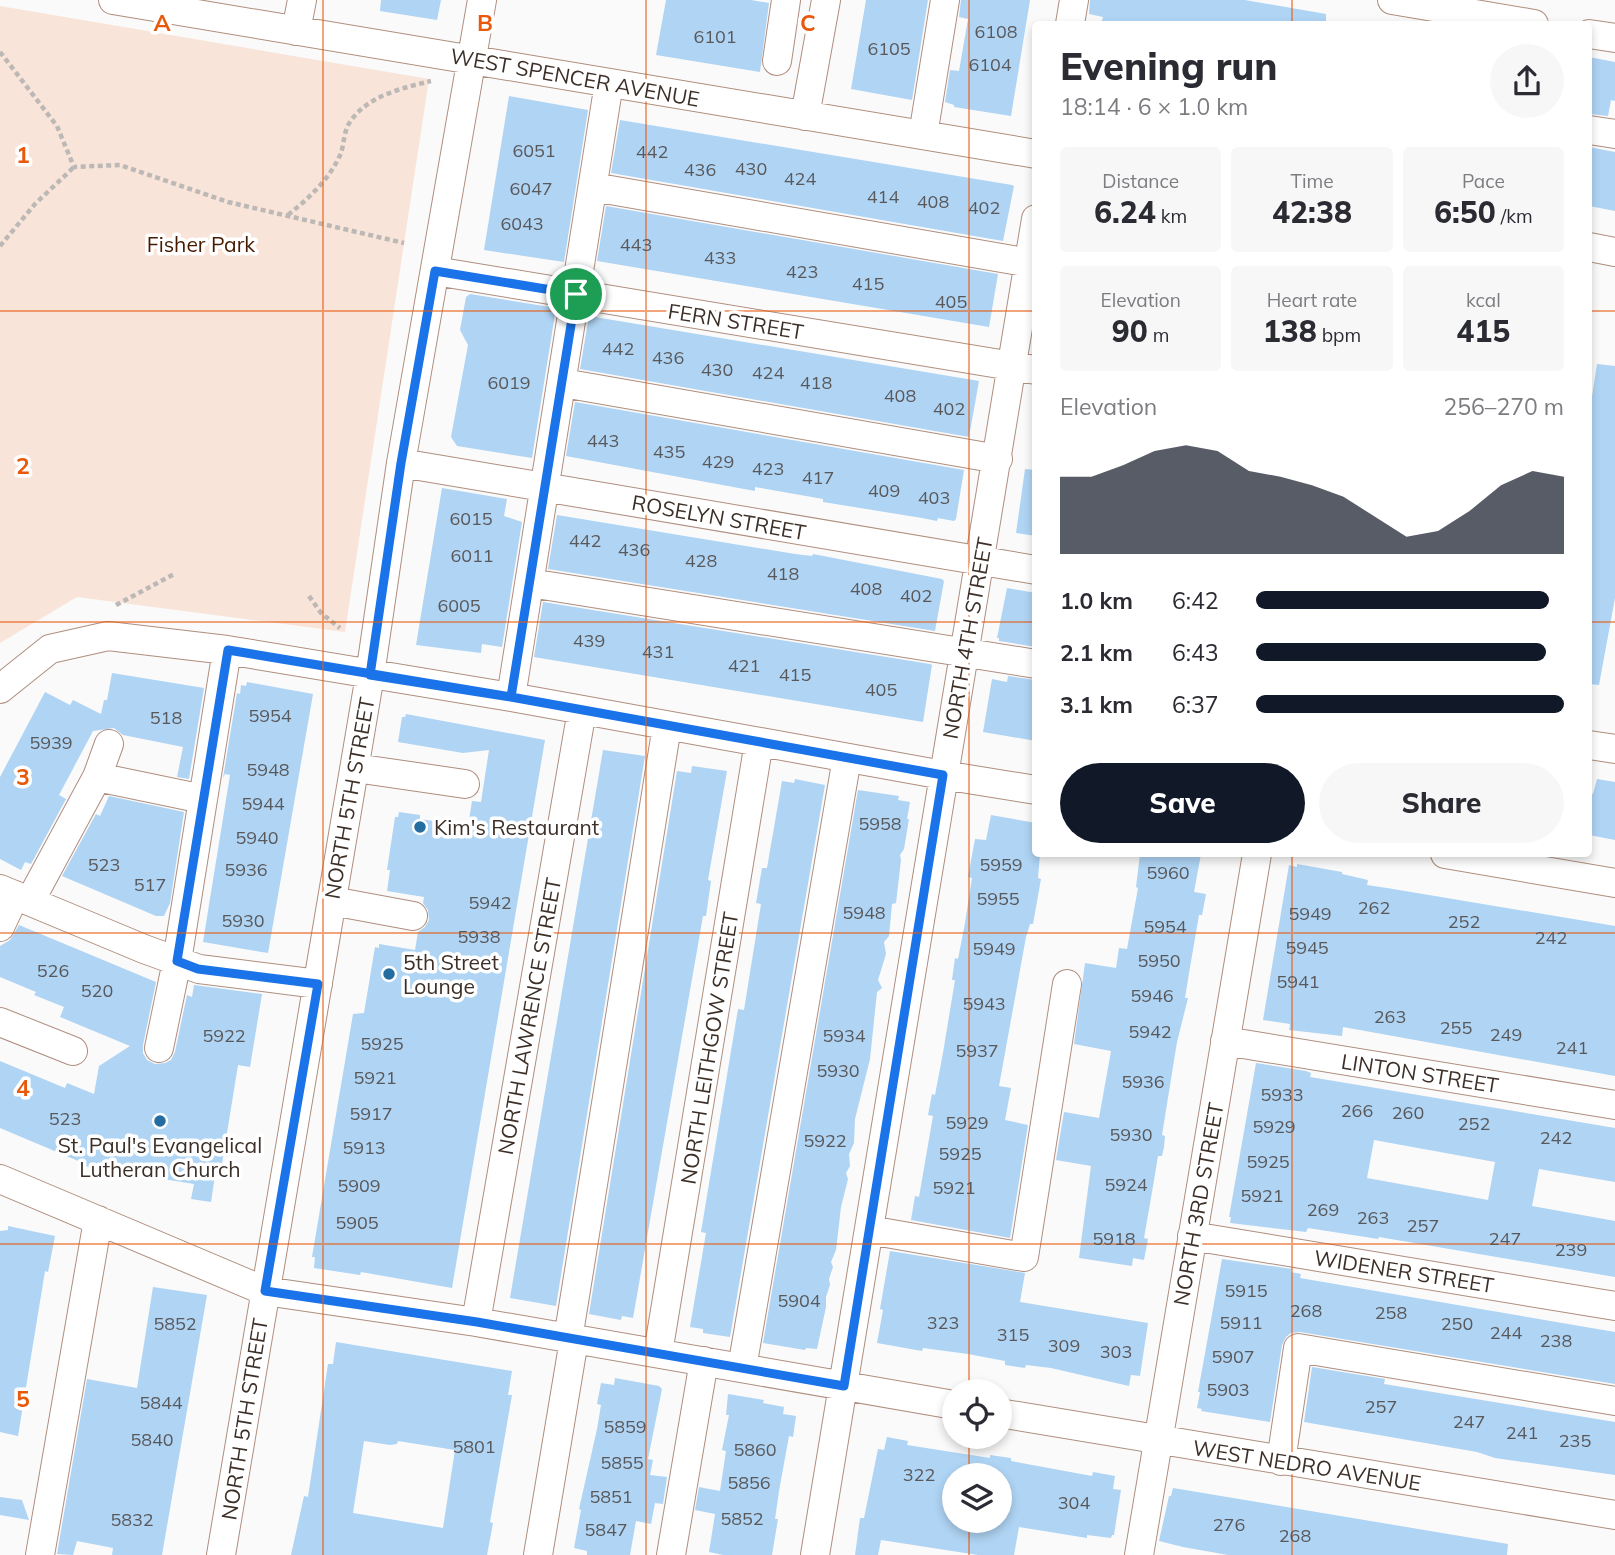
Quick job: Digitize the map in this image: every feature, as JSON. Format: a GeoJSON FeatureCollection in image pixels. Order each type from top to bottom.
{"type":"FeatureCollection","features":[{"type":"Feature","properties":{"kind":"street","name":"WEST SPENCER AVENUE"},"geometry":{"type":"LineString","coordinates":[[113,0],[162,4],[296,31],[1032,153]]}},
{"type":"Feature","properties":{"kind":"street"},"geometry":{"type":"LineString","coordinates":[[296,31],[302,0]]}},
{"type":"Feature","properties":{"kind":"street","name":"NORTH 5TH STREET"},"geometry":{"type":"LineString","coordinates":[[221,1555],[355,768],[401,463],[482,0]]}},
{"type":"Feature","properties":{"kind":"street"},"geometry":{"type":"LineString","coordinates":[[777,61],[786,0]]}},
{"type":"Feature","properties":{"kind":"street"},"geometry":{"type":"LineString","coordinates":[[805,116],[826,0]]}},
{"type":"Feature","properties":{"kind":"street"},"geometry":{"type":"LineString","coordinates":[[923,135],[944,0]]}},
{"type":"Feature","properties":{"kind":"street"},"geometry":{"type":"LineString","coordinates":[[1070,21],[1074,0]]}},
{"type":"Feature","properties":{"kind":"street"},"geometry":{"type":"LineString","coordinates":[[1398,6],[1511,21]]}},
{"type":"Feature","properties":{"kind":"street"},"geometry":{"type":"LineString","coordinates":[[1592,34],[1615,38]]}},
{"type":"Feature","properties":{"kind":"street"},"geometry":{"type":"LineString","coordinates":[[511,697],[609,83]]}},
{"type":"Feature","properties":{"kind":"street"},"geometry":{"type":"LineString","coordinates":[[1592,130],[1615,134]]}},
{"type":"Feature","properties":{"kind":"street"},"geometry":{"type":"LineString","coordinates":[[593,187],[1032,263]]}},
{"type":"Feature","properties":{"kind":"street"},"geometry":{"type":"LineString","coordinates":[[1592,248],[1615,252]]}},
{"type":"Feature","properties":{"kind":"street","name":"FERN STREET"},"geometry":{"type":"LineString","coordinates":[[435,271],[1024,368]]}},
{"type":"Feature","properties":{"kind":"street","name":"NORTH 4TH STREET"},"geometry":{"type":"LineString","coordinates":[[815,1555],[943,775],[998,459],[1024,368],[1032,275]]}},
{"type":"Feature","properties":{"kind":"street"},"geometry":{"type":"LineString","coordinates":[[563,383],[998,459]]}},
{"type":"Feature","properties":{"kind":"street","name":"ROSELYN STREET"},"geometry":{"type":"LineString","coordinates":[[401,463],[1032,569]]}},
{"type":"Feature","properties":{"kind":"street"},"geometry":{"type":"LineString","coordinates":[[530,583],[1032,663]]}},
{"type":"Feature","properties":{"kind":"street"},"geometry":{"type":"LineString","coordinates":[[0,689],[50,649],[112,636],[228,650],[511,697],[1032,789]]}},
{"type":"Feature","properties":{"kind":"street"},"geometry":{"type":"LineString","coordinates":[[159,1048],[177,961],[228,650]]}},
{"type":"Feature","properties":{"kind":"street","name":"NORTH LAWRENCE STREET"},"geometry":{"type":"LineString","coordinates":[[477,1322],[582,710]]}},
{"type":"Feature","properties":{"kind":"street"},"geometry":{"type":"LineString","coordinates":[[538,1555],[667,726]]}},
{"type":"Feature","properties":{"kind":"street","name":"NORTH LEITHGOW STREET"},"geometry":{"type":"LineString","coordinates":[[658,1353],[759,742]]}},
{"type":"Feature","properties":{"kind":"street"},"geometry":{"type":"LineString","coordinates":[[0,927],[15,895],[97,776],[109,744]]}},
{"type":"Feature","properties":{"kind":"street"},"geometry":{"type":"LineString","coordinates":[[1592,745],[1615,749]]}},
{"type":"Feature","properties":{"kind":"street"},"geometry":{"type":"LineString","coordinates":[[742,1368],[847,758]]}},
{"type":"Feature","properties":{"kind":"street"},"geometry":{"type":"LineString","coordinates":[[355,768],[465,784]]}},
{"type":"Feature","properties":{"kind":"street"},"geometry":{"type":"LineString","coordinates":[[97,776],[203,799]]}},
{"type":"Feature","properties":{"kind":"street","name":"NORTH 3RD STREET"},"geometry":{"type":"LineString","coordinates":[[1139,1555],[1256,857]]}},
{"type":"Feature","properties":{"kind":"street"},"geometry":{"type":"LineString","coordinates":[[1485,857],[1615,883]]}},
{"type":"Feature","properties":{"kind":"street"},"geometry":{"type":"LineString","coordinates":[[15,895],[198,969],[318,984]]}},
{"type":"Feature","properties":{"kind":"street"},"geometry":{"type":"LineString","coordinates":[[332,901],[413,916]]}},
{"type":"Feature","properties":{"kind":"street"},"geometry":{"type":"LineString","coordinates":[[869,1230],[1024,1257],[1067,984]]}},
{"type":"Feature","properties":{"kind":"street"},"geometry":{"type":"LineString","coordinates":[[0,1022],[73,1051]]}},
{"type":"Feature","properties":{"kind":"street","name":"LINTON STREET"},"geometry":{"type":"LineString","coordinates":[[1225,1041],[1615,1105]]}},
{"type":"Feature","properties":{"kind":"street"},"geometry":{"type":"LineString","coordinates":[[0,1179],[265,1291],[477,1322],[942,1403]]}},
{"type":"Feature","properties":{"kind":"street"},"geometry":{"type":"LineString","coordinates":[[40,1555],[98,1220]]}},
{"type":"Feature","properties":{"kind":"street","name":"WIDENER STREET"},"geometry":{"type":"LineString","coordinates":[[1192,1236],[1615,1306]]}},
{"type":"Feature","properties":{"kind":"street"},"geometry":{"type":"LineString","coordinates":[[1281,1461],[1298,1349],[1615,1401]]}},
{"type":"Feature","properties":{"kind":"street"},"geometry":{"type":"LineString","coordinates":[[671,1555],[704,1361]]}},
{"type":"Feature","properties":{"kind":"street","name":"WEST NEDRO AVENUE"},"geometry":{"type":"LineString","coordinates":[[1012,1415],[1615,1515]]}},
{"type":"Feature","properties":{"kind":"path"},"geometry":{"type":"LineString","coordinates":[[0,52],[57,126],[75,167]]}},
{"type":"Feature","properties":{"kind":"path"},"geometry":{"type":"LineString","coordinates":[[288,216],[317,190],[340,154],[348,123],[368,104],[402,88],[431,81]]}},
{"type":"Feature","properties":{"kind":"path"},"geometry":{"type":"LineString","coordinates":[[0,246],[35,204],[75,167],[120,165],[228,202],[404,243]]}},
{"type":"Feature","properties":{"kind":"path"},"geometry":{"type":"LineString","coordinates":[[116,605],[176,573]]}},
{"type":"Feature","properties":{"kind":"path"},"geometry":{"type":"LineString","coordinates":[[309,596],[321,614],[340,628]]}},
{"type":"Feature","properties":{"kind":"green space","name":"Fisher Park"},"geometry":{"type":"Polygon","coordinates":[[[0,6],[429,79],[345,632],[77,597],[0,643],[0,6]]]}},
{"type":"Feature","properties":{"kind":"building"},"geometry":{"type":"Polygon","coordinates":[[[381,0],[441,0],[437,20],[380,11],[381,0]]]}},
{"type":"Feature","properties":{"kind":"building"},"geometry":{"type":"Polygon","coordinates":[[[666,0],[751,0],[769,3],[760,72],[656,55],[666,0]]]}},
{"type":"Feature","properties":{"kind":"building"},"geometry":{"type":"Polygon","coordinates":[[[866,0],[928,0],[912,100],[851,89],[866,0]]]}},
{"type":"Feature","properties":{"kind":"building"},"geometry":{"type":"Polygon","coordinates":[[[961,0],[1030,0],[1011,116],[954,107],[945,102],[950,70],[959,71],[968,19],[959,17],[961,0]]]}},
{"type":"Feature","properties":{"kind":"building"},"geometry":{"type":"Polygon","coordinates":[[[1090,0],[1245,0],[1326,14],[1326,21],[1102,21],[1103,17],[1089,14],[1090,0]]]}},
{"type":"Feature","properties":{"kind":"building"},"geometry":{"type":"Polygon","coordinates":[[[1592,58],[1615,62],[1615,101],[1611,100],[1608,116],[1592,114],[1592,58]]]}},
{"type":"Feature","properties":{"kind":"building"},"geometry":{"type":"Polygon","coordinates":[[[509,96],[588,110],[564,262],[484,250],[509,96]]]}},
{"type":"Feature","properties":{"kind":"building"},"geometry":{"type":"Polygon","coordinates":[[[620,120],[1012,185],[1014,186],[1003,241],[611,173],[620,120]]]}},
{"type":"Feature","properties":{"kind":"building"},"geometry":{"type":"Polygon","coordinates":[[[1592,148],[1615,152],[1615,211],[1592,207],[1592,148]]]}},
{"type":"Feature","properties":{"kind":"building"},"geometry":{"type":"Polygon","coordinates":[[[606,206],[998,274],[989,327],[597,261],[606,206]]]}},
{"type":"Feature","properties":{"kind":"building"},"geometry":{"type":"Polygon","coordinates":[[[470,294],[556,308],[532,458],[457,446],[451,437],[468,345],[460,330],[466,297],[470,294]]]}},
{"type":"Feature","properties":{"kind":"building"},"geometry":{"type":"Polygon","coordinates":[[[589,316],[979,381],[969,437],[580,369],[589,316]]]}},
{"type":"Feature","properties":{"kind":"building"},"geometry":{"type":"Polygon","coordinates":[[[1597,364],[1615,366],[1615,598],[1599,685],[1592,684],[1592,396],[1597,364]]]}},
{"type":"Feature","properties":{"kind":"building"},"geometry":{"type":"Polygon","coordinates":[[[575,402],[964,470],[956,519],[954,521],[938,518],[937,521],[566,456],[575,402]]]}},
{"type":"Feature","properties":{"kind":"building"},"geometry":{"type":"Polygon","coordinates":[[[1025,469],[1032,470],[1032,535],[1016,533],[1025,469]]]}},
{"type":"Feature","properties":{"kind":"building"},"geometry":{"type":"Polygon","coordinates":[[[442,488],[507,499],[504,516],[522,522],[502,647],[482,644],[481,653],[416,645],[442,488]]]}},
{"type":"Feature","properties":{"kind":"building"},"geometry":{"type":"Polygon","coordinates":[[[557,515],[795,554],[813,554],[942,579],[944,581],[935,631],[548,569],[557,515]]]}},
{"type":"Feature","properties":{"kind":"building"},"geometry":{"type":"Polygon","coordinates":[[[1007,588],[1032,592],[1032,646],[999,641],[997,638],[1007,588]]]}},
{"type":"Feature","properties":{"kind":"building"},"geometry":{"type":"Polygon","coordinates":[[[543,602],[930,664],[932,665],[923,722],[534,657],[543,602]]]}},
{"type":"Feature","properties":{"kind":"building"},"geometry":{"type":"Polygon","coordinates":[[[112,673],[204,688],[189,779],[177,777],[183,747],[123,735],[114,728],[93,731],[59,795],[66,799],[31,864],[25,862],[21,870],[0,859],[0,777],[45,692],[70,705],[73,700],[101,714],[104,700],[107,700],[112,673]]]}},
{"type":"Feature","properties":{"kind":"building"},"geometry":{"type":"Polygon","coordinates":[[[1008,676],[1032,679],[1032,740],[983,732],[992,679],[1007,682],[1008,676]]]}},
{"type":"Feature","properties":{"kind":"building"},"geometry":{"type":"Polygon","coordinates":[[[247,682],[313,694],[268,953],[203,942],[230,775],[225,774],[223,778],[237,693],[240,694],[241,685],[246,686],[247,682]]]}},
{"type":"Feature","properties":{"kind":"building"},"geometry":{"type":"Polygon","coordinates":[[[406,714],[545,740],[452,1288],[361,1272],[360,1275],[314,1268],[315,1257],[312,1257],[353,1014],[364,1013],[375,947],[379,948],[379,944],[415,950],[418,932],[429,920],[428,910],[423,903],[424,897],[387,891],[390,870],[387,870],[395,817],[398,817],[399,812],[420,815],[420,819],[468,826],[472,801],[481,802],[489,750],[463,753],[398,742],[402,717],[406,714]]]}},
{"type":"Feature","properties":{"kind":"building"},"geometry":{"type":"Polygon","coordinates":[[[603,750],[645,756],[556,1306],[510,1298],[603,750]]]}},
{"type":"Feature","properties":{"kind":"building"},"geometry":{"type":"Polygon","coordinates":[[[692,766],[727,771],[708,880],[711,881],[706,916],[703,916],[633,1318],[622,1316],[621,1320],[589,1314],[677,771],[691,773],[692,766]]]}},
{"type":"Feature","properties":{"kind":"building"},"geometry":{"type":"Polygon","coordinates":[[[795,779],[825,785],[730,1337],[703,1333],[703,1329],[690,1327],[706,1233],[701,1232],[738,1009],[744,1010],[761,904],[756,903],[762,868],[767,868],[782,781],[794,783],[795,779]]]}},
{"type":"Feature","properties":{"kind":"building"},"geometry":{"type":"Polygon","coordinates":[[[1597,779],[1615,782],[1615,840],[1592,836],[1593,794],[1597,779]]]}},
{"type":"Feature","properties":{"kind":"building"},"geometry":{"type":"Polygon","coordinates":[[[858,790],[899,796],[898,800],[910,802],[909,819],[904,849],[900,855],[896,903],[892,904],[889,936],[884,942],[886,954],[878,980],[882,988],[877,992],[870,1059],[855,1119],[854,1143],[849,1154],[850,1166],[846,1173],[848,1179],[841,1207],[836,1250],[831,1262],[833,1267],[826,1307],[817,1349],[805,1350],[763,1343],[858,790]]]}},
{"type":"Feature","properties":{"kind":"building"},"geometry":{"type":"Polygon","coordinates":[[[109,796],[184,812],[170,903],[164,916],[156,916],[62,876],[96,814],[100,816],[109,796]]]}},
{"type":"Feature","properties":{"kind":"building"},"geometry":{"type":"Polygon","coordinates":[[[991,815],[1032,822],[1032,857],[1040,857],[1038,878],[1041,879],[1033,924],[1030,924],[1026,937],[999,1086],[1011,1088],[1005,1120],[1028,1125],[1010,1238],[911,1220],[915,1196],[919,1197],[933,1116],[928,1115],[932,1094],[935,1095],[943,1053],[955,980],[952,980],[955,958],[958,959],[972,878],[968,877],[975,839],[986,840],[991,815]]]}},
{"type":"Feature","properties":{"kind":"building"},"geometry":{"type":"Polygon","coordinates":[[[1140,857],[1200,857],[1194,892],[1206,894],[1202,915],[1199,915],[1185,998],[1188,998],[1177,1042],[1162,1135],[1165,1136],[1164,1147],[1162,1156],[1158,1156],[1144,1238],[1148,1239],[1144,1260],[1133,1258],[1132,1266],[1079,1258],[1091,1166],[1056,1160],[1064,1112],[1099,1118],[1111,1051],[1074,1044],[1085,963],[1116,968],[1119,948],[1127,949],[1138,888],[1140,857]]]}},
{"type":"Feature","properties":{"kind":"building"},"geometry":{"type":"Polygon","coordinates":[[[1297,864],[1342,872],[1368,880],[1367,885],[1615,926],[1615,1076],[1343,1027],[1342,1036],[1289,1030],[1290,1024],[1263,1020],[1289,865],[1297,867],[1297,864]]]}},
{"type":"Feature","properties":{"kind":"building"},"geometry":{"type":"Polygon","coordinates":[[[19,925],[156,982],[143,1045],[147,1060],[155,1064],[171,1060],[175,1052],[187,995],[192,997],[194,985],[262,994],[250,1067],[238,1065],[221,1170],[216,1169],[211,1202],[191,1199],[194,1184],[83,1166],[83,1163],[0,1128],[0,1061],[65,1088],[67,1083],[94,1094],[99,1066],[130,1046],[60,1017],[64,1007],[0,977],[0,946],[10,940],[19,925]]]}},
{"type":"Feature","properties":{"kind":"building"},"geometry":{"type":"Polygon","coordinates":[[[1256,1063],[1306,1071],[1311,1073],[1310,1077],[1615,1128],[1615,1182],[1539,1169],[1532,1206],[1615,1221],[1615,1277],[1379,1237],[1378,1239],[1308,1228],[1306,1232],[1230,1223],[1256,1063]],[[1374,1140],[1367,1178],[1488,1200],[1495,1162],[1374,1140]]]}},
{"type":"Feature","properties":{"kind":"building"},"geometry":{"type":"Polygon","coordinates":[[[8,1226],[55,1236],[48,1272],[45,1271],[18,1436],[0,1432],[0,1231],[8,1230],[8,1226]]]}},
{"type":"Feature","properties":{"kind":"building"},"geometry":{"type":"Polygon","coordinates":[[[890,1251],[1025,1273],[1020,1302],[1148,1323],[1140,1376],[1131,1375],[1129,1386],[1051,1368],[1026,1365],[1025,1368],[968,1354],[923,1348],[922,1351],[877,1343],[890,1251]]]}},
{"type":"Feature","properties":{"kind":"building"},"geometry":{"type":"Polygon","coordinates":[[[1222,1259],[1292,1269],[1291,1272],[1301,1274],[1300,1278],[1615,1332],[1615,1384],[1300,1332],[1291,1333],[1282,1345],[1270,1422],[1201,1411],[1202,1409],[1197,1408],[1198,1392],[1222,1259]]]}},
{"type":"Feature","properties":{"kind":"building"},"geometry":{"type":"Polygon","coordinates":[[[153,1287],[207,1295],[162,1555],[112,1555],[113,1548],[77,1541],[73,1555],[57,1554],[87,1379],[137,1388],[153,1287]]]}},
{"type":"Feature","properties":{"kind":"building"},"geometry":{"type":"Polygon","coordinates":[[[336,1342],[512,1371],[508,1395],[512,1395],[490,1522],[493,1523],[487,1555],[291,1555],[304,1496],[308,1497],[328,1364],[333,1364],[336,1342]],[[364,1441],[353,1513],[443,1528],[455,1450],[398,1441],[397,1444],[364,1441]]]}},
{"type":"Feature","properties":{"kind":"building"},"geometry":{"type":"Polygon","coordinates":[[[1312,1367],[1385,1379],[1384,1384],[1615,1422],[1615,1475],[1495,1458],[1477,1452],[1304,1422],[1312,1367]]]}},
{"type":"Feature","properties":{"kind":"building"},"geometry":{"type":"Polygon","coordinates":[[[615,1378],[659,1386],[662,1389],[648,1459],[653,1460],[650,1475],[667,1477],[663,1504],[655,1503],[651,1524],[636,1521],[630,1555],[587,1555],[587,1551],[574,1548],[581,1510],[579,1509],[597,1429],[601,1405],[597,1404],[601,1383],[614,1385],[615,1378]]]}},
{"type":"Feature","properties":{"kind":"building"},"geometry":{"type":"Polygon","coordinates":[[[728,1394],[764,1400],[763,1403],[784,1407],[783,1414],[796,1416],[793,1437],[789,1436],[779,1491],[772,1555],[723,1555],[709,1552],[715,1514],[695,1510],[699,1487],[720,1491],[726,1451],[722,1450],[729,1415],[726,1415],[728,1394]]]}},
{"type":"Feature","properties":{"kind":"building"},"geometry":{"type":"Polygon","coordinates":[[[887,1437],[908,1441],[907,1445],[990,1458],[990,1455],[1011,1458],[1011,1461],[1092,1476],[1093,1472],[1115,1476],[1113,1489],[1121,1490],[1114,1535],[1111,1538],[1087,1535],[1087,1538],[1019,1527],[1014,1555],[978,1555],[881,1540],[878,1555],[855,1555],[860,1518],[864,1518],[878,1449],[884,1450],[887,1437]]]}},
{"type":"Feature","properties":{"kind":"building"},"geometry":{"type":"Polygon","coordinates":[[[1173,1488],[1508,1544],[1507,1555],[1228,1555],[1183,1547],[1159,1541],[1173,1488]]]}},
{"type":"Feature","properties":{"kind":"building"},"geometry":{"type":"Polygon","coordinates":[[[0,1497],[22,1500],[29,1520],[0,1515],[0,1497]]]}},
{"type":"Feature","properties":{"kind":"place","name":"Kim's Restaurant"},"geometry":{"type":"Point","coordinates":[420,827]}},
{"type":"Feature","properties":{"kind":"place","name":"5th Street Lounge"},"geometry":{"type":"Point","coordinates":[389,974]}},
{"type":"Feature","properties":{"kind":"place","name":"St. Paul's Evangelical Lutheran Church"},"geometry":{"type":"Point","coordinates":[160,1121]}},
{"type":"Feature","properties":{"kind":"route"},"geometry":{"type":"LineString","coordinates":[[576,294],[435,271],[401,463],[370,675],[441,686],[511,697],[943,775],[844,1386],[477,1322],[265,1291],[318,984],[198,969],[177,961],[228,650],[370,675],[511,697],[576,294]]}}]}
